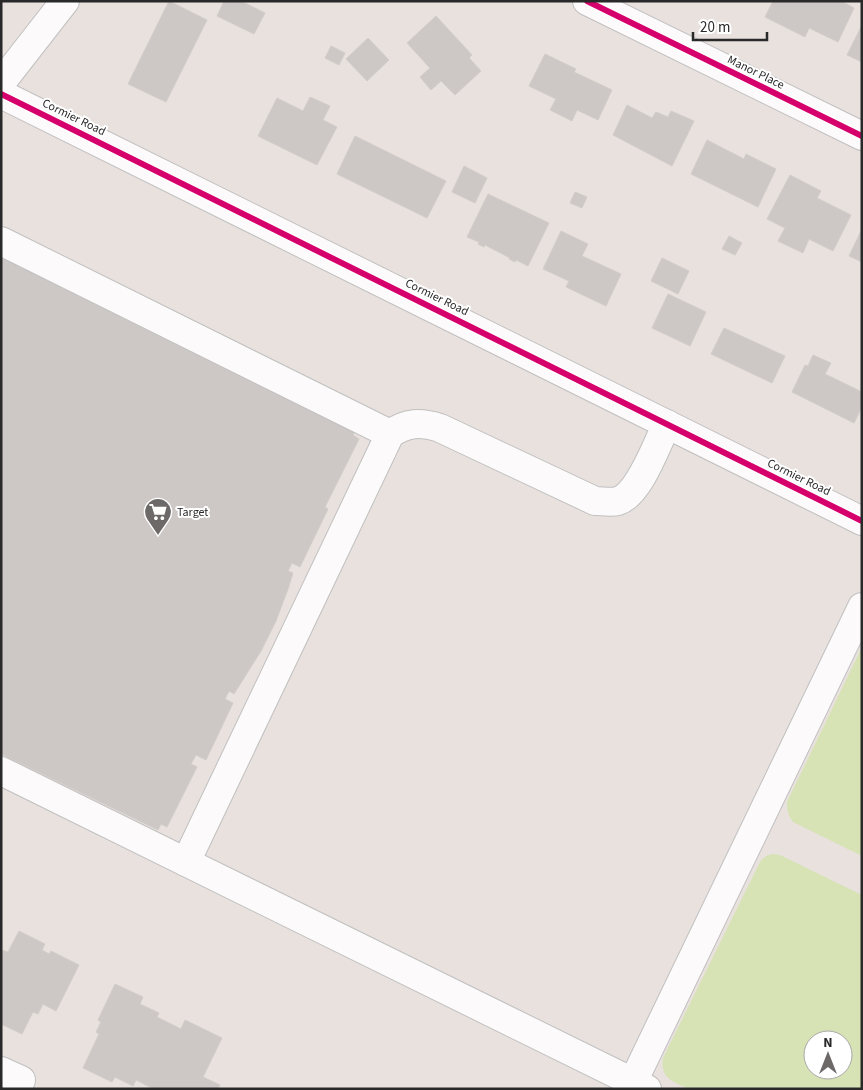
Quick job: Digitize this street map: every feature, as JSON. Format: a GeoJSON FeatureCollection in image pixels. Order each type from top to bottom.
{"type":"FeatureCollection","features":[{"type":"Feature","properties":{"kind":"street"},"geometry":{"type":"LineString","coordinates":[[1,83],[66,1]]}},
{"type":"Feature","properties":{"kind":"street","name":"Manor Place"},"geometry":{"type":"LineString","coordinates":[[587,1],[862,136]]}},
{"type":"Feature","properties":{"kind":"street","name":"Cormier Road"},"geometry":{"type":"LineString","coordinates":[[1,94],[862,521]]}},
{"type":"Feature","properties":{"kind":"street"},"geometry":{"type":"LineString","coordinates":[[1,241],[390,434]]}},
{"type":"Feature","properties":{"kind":"street"},"geometry":{"type":"LineString","coordinates":[[186,862],[390,434],[401,426],[427,424],[440,428],[595,501],[617,501],[628,496],[640,480],[667,424]]}},
{"type":"Feature","properties":{"kind":"street"},"geometry":{"type":"LineString","coordinates":[[1,771],[640,1085],[862,607]]}},
{"type":"Feature","properties":{"kind":"street"},"geometry":{"type":"LineString","coordinates":[[1,1071],[21,1080],[17,1089]]}},
{"type":"Feature","properties":{"kind":"green space"},"geometry":{"type":"Polygon","coordinates":[[[862,647],[862,856],[793,822],[788,813],[787,802],[862,647]]]}},
{"type":"Feature","properties":{"kind":"green space"},"geometry":{"type":"Polygon","coordinates":[[[771,854],[780,855],[862,895],[862,1089],[689,1089],[673,1081],[664,1071],[663,1058],[764,857],[771,854]]]}},
{"type":"Feature","properties":{"kind":"building"},"geometry":{"type":"Polygon","coordinates":[[[169,1],[207,20],[166,102],[128,84],[169,1]]]}},
{"type":"Feature","properties":{"kind":"building"},"geometry":{"type":"Polygon","coordinates":[[[224,1],[241,1],[265,13],[254,34],[217,16],[224,1]]]}},
{"type":"Feature","properties":{"kind":"building"},"geometry":{"type":"Polygon","coordinates":[[[773,1],[841,1],[854,8],[838,42],[809,28],[805,37],[765,17],[773,1]]]}},
{"type":"Feature","properties":{"kind":"building"},"geometry":{"type":"Polygon","coordinates":[[[436,16],[472,55],[469,58],[481,71],[455,95],[441,81],[431,90],[420,77],[430,68],[407,43],[436,16]]]}},
{"type":"Feature","properties":{"kind":"building"},"geometry":{"type":"Polygon","coordinates":[[[862,25],[862,62],[847,55],[862,25]]]}},
{"type":"Feature","properties":{"kind":"building"},"geometry":{"type":"Polygon","coordinates":[[[368,38],[389,60],[367,81],[346,59],[368,38]]]}},
{"type":"Feature","properties":{"kind":"building"},"geometry":{"type":"Polygon","coordinates":[[[331,46],[345,53],[339,65],[325,58],[331,46]]]}},
{"type":"Feature","properties":{"kind":"building"},"geometry":{"type":"Polygon","coordinates":[[[545,54],[576,69],[574,72],[612,90],[598,120],[577,110],[572,121],[550,110],[556,99],[529,86],[545,54]]]}},
{"type":"Feature","properties":{"kind":"building"},"geometry":{"type":"Polygon","coordinates":[[[310,97],[330,106],[323,120],[337,127],[317,165],[258,136],[277,98],[303,111],[310,97]]]}},
{"type":"Feature","properties":{"kind":"building"},"geometry":{"type":"Polygon","coordinates":[[[627,105],[652,118],[656,112],[668,117],[671,111],[694,121],[672,166],[613,135],[627,105]]]}},
{"type":"Feature","properties":{"kind":"building"},"geometry":{"type":"Polygon","coordinates":[[[355,136],[446,181],[427,218],[337,174],[355,136]]]}},
{"type":"Feature","properties":{"kind":"building"},"geometry":{"type":"Polygon","coordinates":[[[707,140],[744,159],[746,154],[776,169],[758,207],[691,174],[707,140]]]}},
{"type":"Feature","properties":{"kind":"building"},"geometry":{"type":"Polygon","coordinates":[[[464,166],[487,178],[475,203],[452,192],[464,166]]]}},
{"type":"Feature","properties":{"kind":"building"},"geometry":{"type":"Polygon","coordinates":[[[790,175],[821,191],[817,198],[851,215],[833,251],[809,239],[803,253],[778,241],[785,228],[767,219],[790,175]]]}},
{"type":"Feature","properties":{"kind":"building"},"geometry":{"type":"Polygon","coordinates":[[[575,192],[587,197],[582,208],[570,203],[575,192]]]}},
{"type":"Feature","properties":{"kind":"building"},"geometry":{"type":"Polygon","coordinates":[[[488,194],[549,223],[528,266],[516,260],[515,262],[467,237],[488,194]]]}},
{"type":"Feature","properties":{"kind":"building"},"geometry":{"type":"Polygon","coordinates":[[[862,229],[862,262],[849,256],[862,229]]]}},
{"type":"Feature","properties":{"kind":"building"},"geometry":{"type":"Polygon","coordinates":[[[561,231],[588,244],[582,256],[621,274],[606,306],[566,287],[569,281],[543,269],[561,231]]]}},
{"type":"Feature","properties":{"kind":"building"},"geometry":{"type":"Polygon","coordinates":[[[729,236],[742,243],[735,255],[722,249],[729,236]]]}},
{"type":"Feature","properties":{"kind":"building","name":"Target"},"geometry":{"type":"Polygon","coordinates":[[[1,254],[62,285],[61,287],[126,319],[127,317],[135,321],[134,323],[355,429],[353,435],[359,439],[325,507],[328,509],[300,567],[292,563],[288,571],[293,573],[288,589],[276,621],[261,651],[234,694],[229,691],[225,699],[233,703],[206,760],[196,755],[191,764],[197,767],[167,827],[161,824],[158,830],[1,754],[1,254]]]}},
{"type":"Feature","properties":{"kind":"building"},"geometry":{"type":"Polygon","coordinates":[[[662,258],[689,271],[678,294],[651,281],[662,258]]]}},
{"type":"Feature","properties":{"kind":"building"},"geometry":{"type":"Polygon","coordinates":[[[668,294],[706,312],[690,346],[652,328],[668,294]]]}},
{"type":"Feature","properties":{"kind":"building"},"geometry":{"type":"Polygon","coordinates":[[[724,328],[785,356],[772,383],[711,354],[724,328]]]}},
{"type":"Feature","properties":{"kind":"building"},"geometry":{"type":"Polygon","coordinates":[[[813,355],[831,363],[825,374],[862,392],[862,407],[854,423],[792,392],[805,365],[808,366],[813,355]]]}},
{"type":"Feature","properties":{"kind":"building"},"geometry":{"type":"Polygon","coordinates":[[[19,931],[45,944],[42,950],[49,954],[51,951],[79,965],[56,1011],[43,1004],[38,1014],[33,1012],[22,1034],[1,1024],[1,952],[2,950],[8,952],[19,931]]]}},
{"type":"Feature","properties":{"kind":"building"},"geometry":{"type":"Polygon","coordinates":[[[115,984],[143,997],[140,1004],[159,1013],[157,1017],[181,1029],[185,1020],[222,1038],[203,1077],[220,1085],[218,1089],[154,1089],[136,1080],[133,1086],[115,1077],[112,1082],[83,1068],[99,1034],[96,1032],[101,1022],[98,1020],[115,984]]]}},
{"type":"Feature","properties":{"kind":"cycle path"},"geometry":{"type":"LineString","coordinates":[[587,1],[862,136]]}},
{"type":"Feature","properties":{"kind":"cycle path"},"geometry":{"type":"LineString","coordinates":[[1,94],[862,521]]}},
{"type":"Feature","properties":{"kind":"place","name":"Target"},"geometry":{"type":"Point","coordinates":[158,536]}}]}
